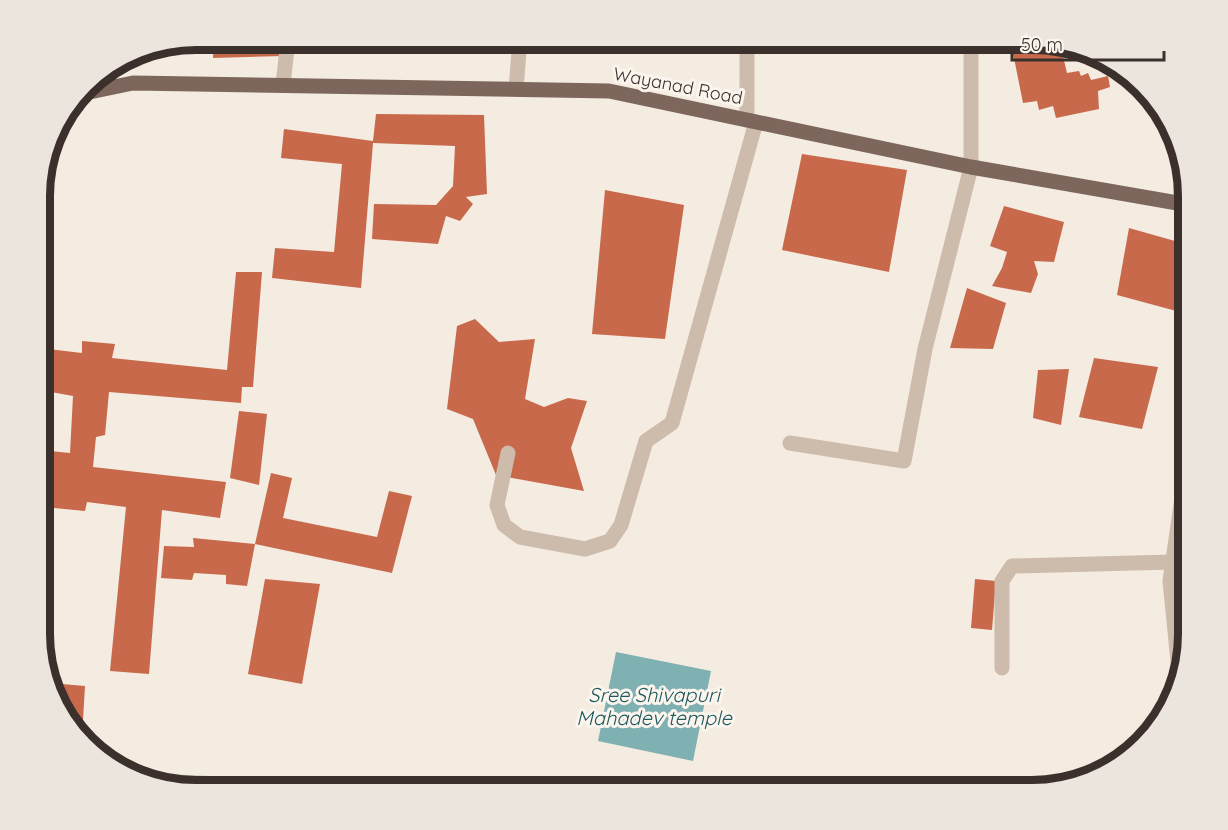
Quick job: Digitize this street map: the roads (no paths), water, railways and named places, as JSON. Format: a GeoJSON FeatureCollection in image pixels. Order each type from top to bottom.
{"type":"FeatureCollection","features":[{"type":"Feature","properties":{"kind":"main road","name":"Wayanad Road"},"geometry":{"type":"LineString","coordinates":[[94,91],[133,83],[609,91],[971,167],[1178,203]]}},
{"type":"Feature","properties":{"kind":"street"},"geometry":{"type":"LineString","coordinates":[[283,85],[287,50]]}},
{"type":"Feature","properties":{"kind":"street"},"geometry":{"type":"LineString","coordinates":[[516,89],[519,50]]}},
{"type":"Feature","properties":{"kind":"street"},"geometry":{"type":"LineString","coordinates":[[508,453],[497,506],[504,525],[520,537],[585,549],[610,541],[621,525],[646,441],[672,423],[751,121],[748,50]]}},
{"type":"Feature","properties":{"kind":"street"},"geometry":{"type":"LineString","coordinates":[[790,442],[904,461],[925,349],[971,167],[971,50]]}},
{"type":"Feature","properties":{"kind":"street"},"geometry":{"type":"LineString","coordinates":[[1177,653],[1170,581],[1178,527]]}},
{"type":"Feature","properties":{"kind":"street"},"geometry":{"type":"LineString","coordinates":[[1002,668],[1002,581],[1012,566],[1173,562]]}},
{"type":"Feature","properties":{"kind":"water","name":"Sree Shivapuri Mahadev temple"},"geometry":{"type":"Polygon","coordinates":[[[616,652],[711,671],[693,761],[598,741],[616,652]]]}}]}
